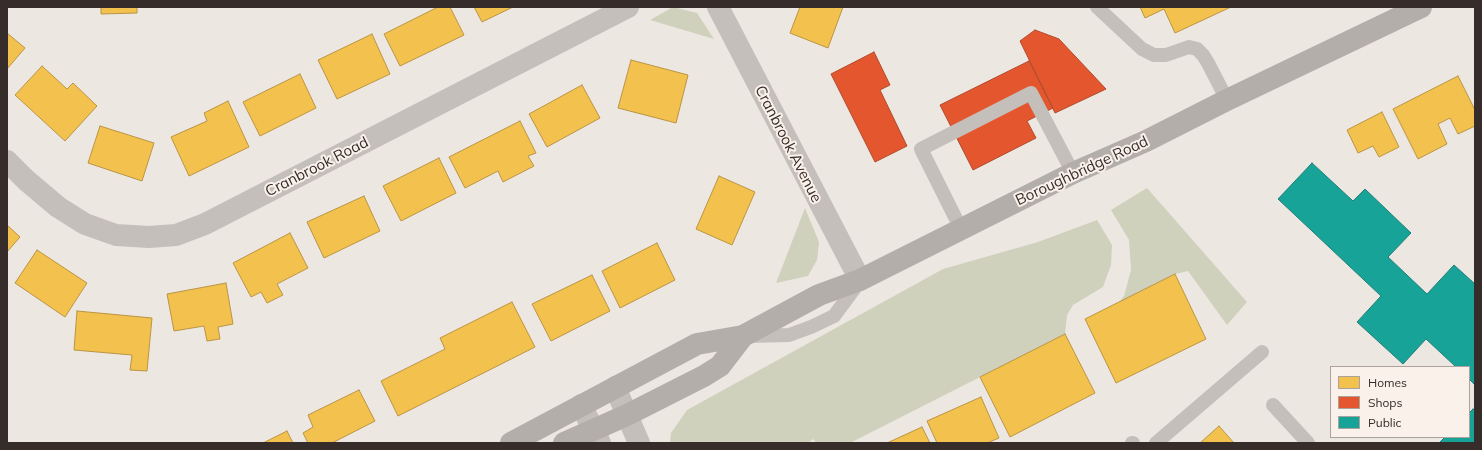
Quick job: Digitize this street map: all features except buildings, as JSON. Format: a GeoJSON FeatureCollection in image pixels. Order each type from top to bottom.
{"type":"FeatureCollection","features":[{"type":"Feature","properties":{"kind":"main road","name":"Boroughbridge Road"},"geometry":{"type":"LineString","coordinates":[[511,443],[697,344],[743,336],[818,295],[860,280],[1074,173],[1146,141],[1227,100],[1422,7]]}},
{"type":"Feature","properties":{"kind":"main road","name":"Boroughbridge Road"},"geometry":{"type":"LineString","coordinates":[[564,443],[596,437],[627,415],[689,385],[720,366],[743,336]]}},
{"type":"Feature","properties":{"kind":"street","name":"Cranbrook Road"},"geometry":{"type":"LineString","coordinates":[[7,161],[26,180],[58,207],[85,224],[116,235],[149,237],[176,235],[205,224],[628,7]]}},
{"type":"Feature","properties":{"kind":"street","name":"Cranbrook Avenue"},"geometry":{"type":"LineString","coordinates":[[718,7],[860,280]]}},
{"type":"Feature","properties":{"kind":"street"},"geometry":{"type":"LineString","coordinates":[[615,387],[639,443]]}},
{"type":"Feature","properties":{"kind":"street"},"geometry":{"type":"LineString","coordinates":[[581,405],[596,437]]}},
{"type":"Feature","properties":{"kind":"lane"},"geometry":{"type":"LineString","coordinates":[[1097,7],[1142,49],[1154,55],[1166,55],[1189,47],[1197,49],[1206,59],[1227,100]]}},
{"type":"Feature","properties":{"kind":"lane"},"geometry":{"type":"LineString","coordinates":[[962,230],[921,149],[1031,93],[1074,173]]}},
{"type":"Feature","properties":{"kind":"lane"},"geometry":{"type":"LineString","coordinates":[[1156,443],[1262,352]]}},
{"type":"Feature","properties":{"kind":"lane"},"geometry":{"type":"LineString","coordinates":[[1273,405],[1308,443]]}},
{"type":"Feature","properties":{"kind":"green space"},"geometry":{"type":"Polygon","coordinates":[[[673,7],[697,13],[714,39],[650,20],[673,7]]]}},
{"type":"Feature","properties":{"kind":"green space"},"geometry":{"type":"Polygon","coordinates":[[[1147,188],[1247,302],[1227,325],[1188,271],[1175,274],[1117,305],[1124,296],[1131,270],[1129,240],[1111,210],[1147,188]]]}},
{"type":"Feature","properties":{"kind":"green space"},"geometry":{"type":"Polygon","coordinates":[[[805,208],[819,242],[817,260],[808,276],[776,283],[805,208]]]}},
{"type":"Feature","properties":{"kind":"green space"},"geometry":{"type":"Polygon","coordinates":[[[1097,220],[1112,245],[1111,265],[1103,287],[1073,305],[1067,315],[1065,334],[850,443],[817,443],[813,439],[808,443],[670,443],[671,433],[687,410],[943,269],[1038,242],[1097,220]]]}}]}
